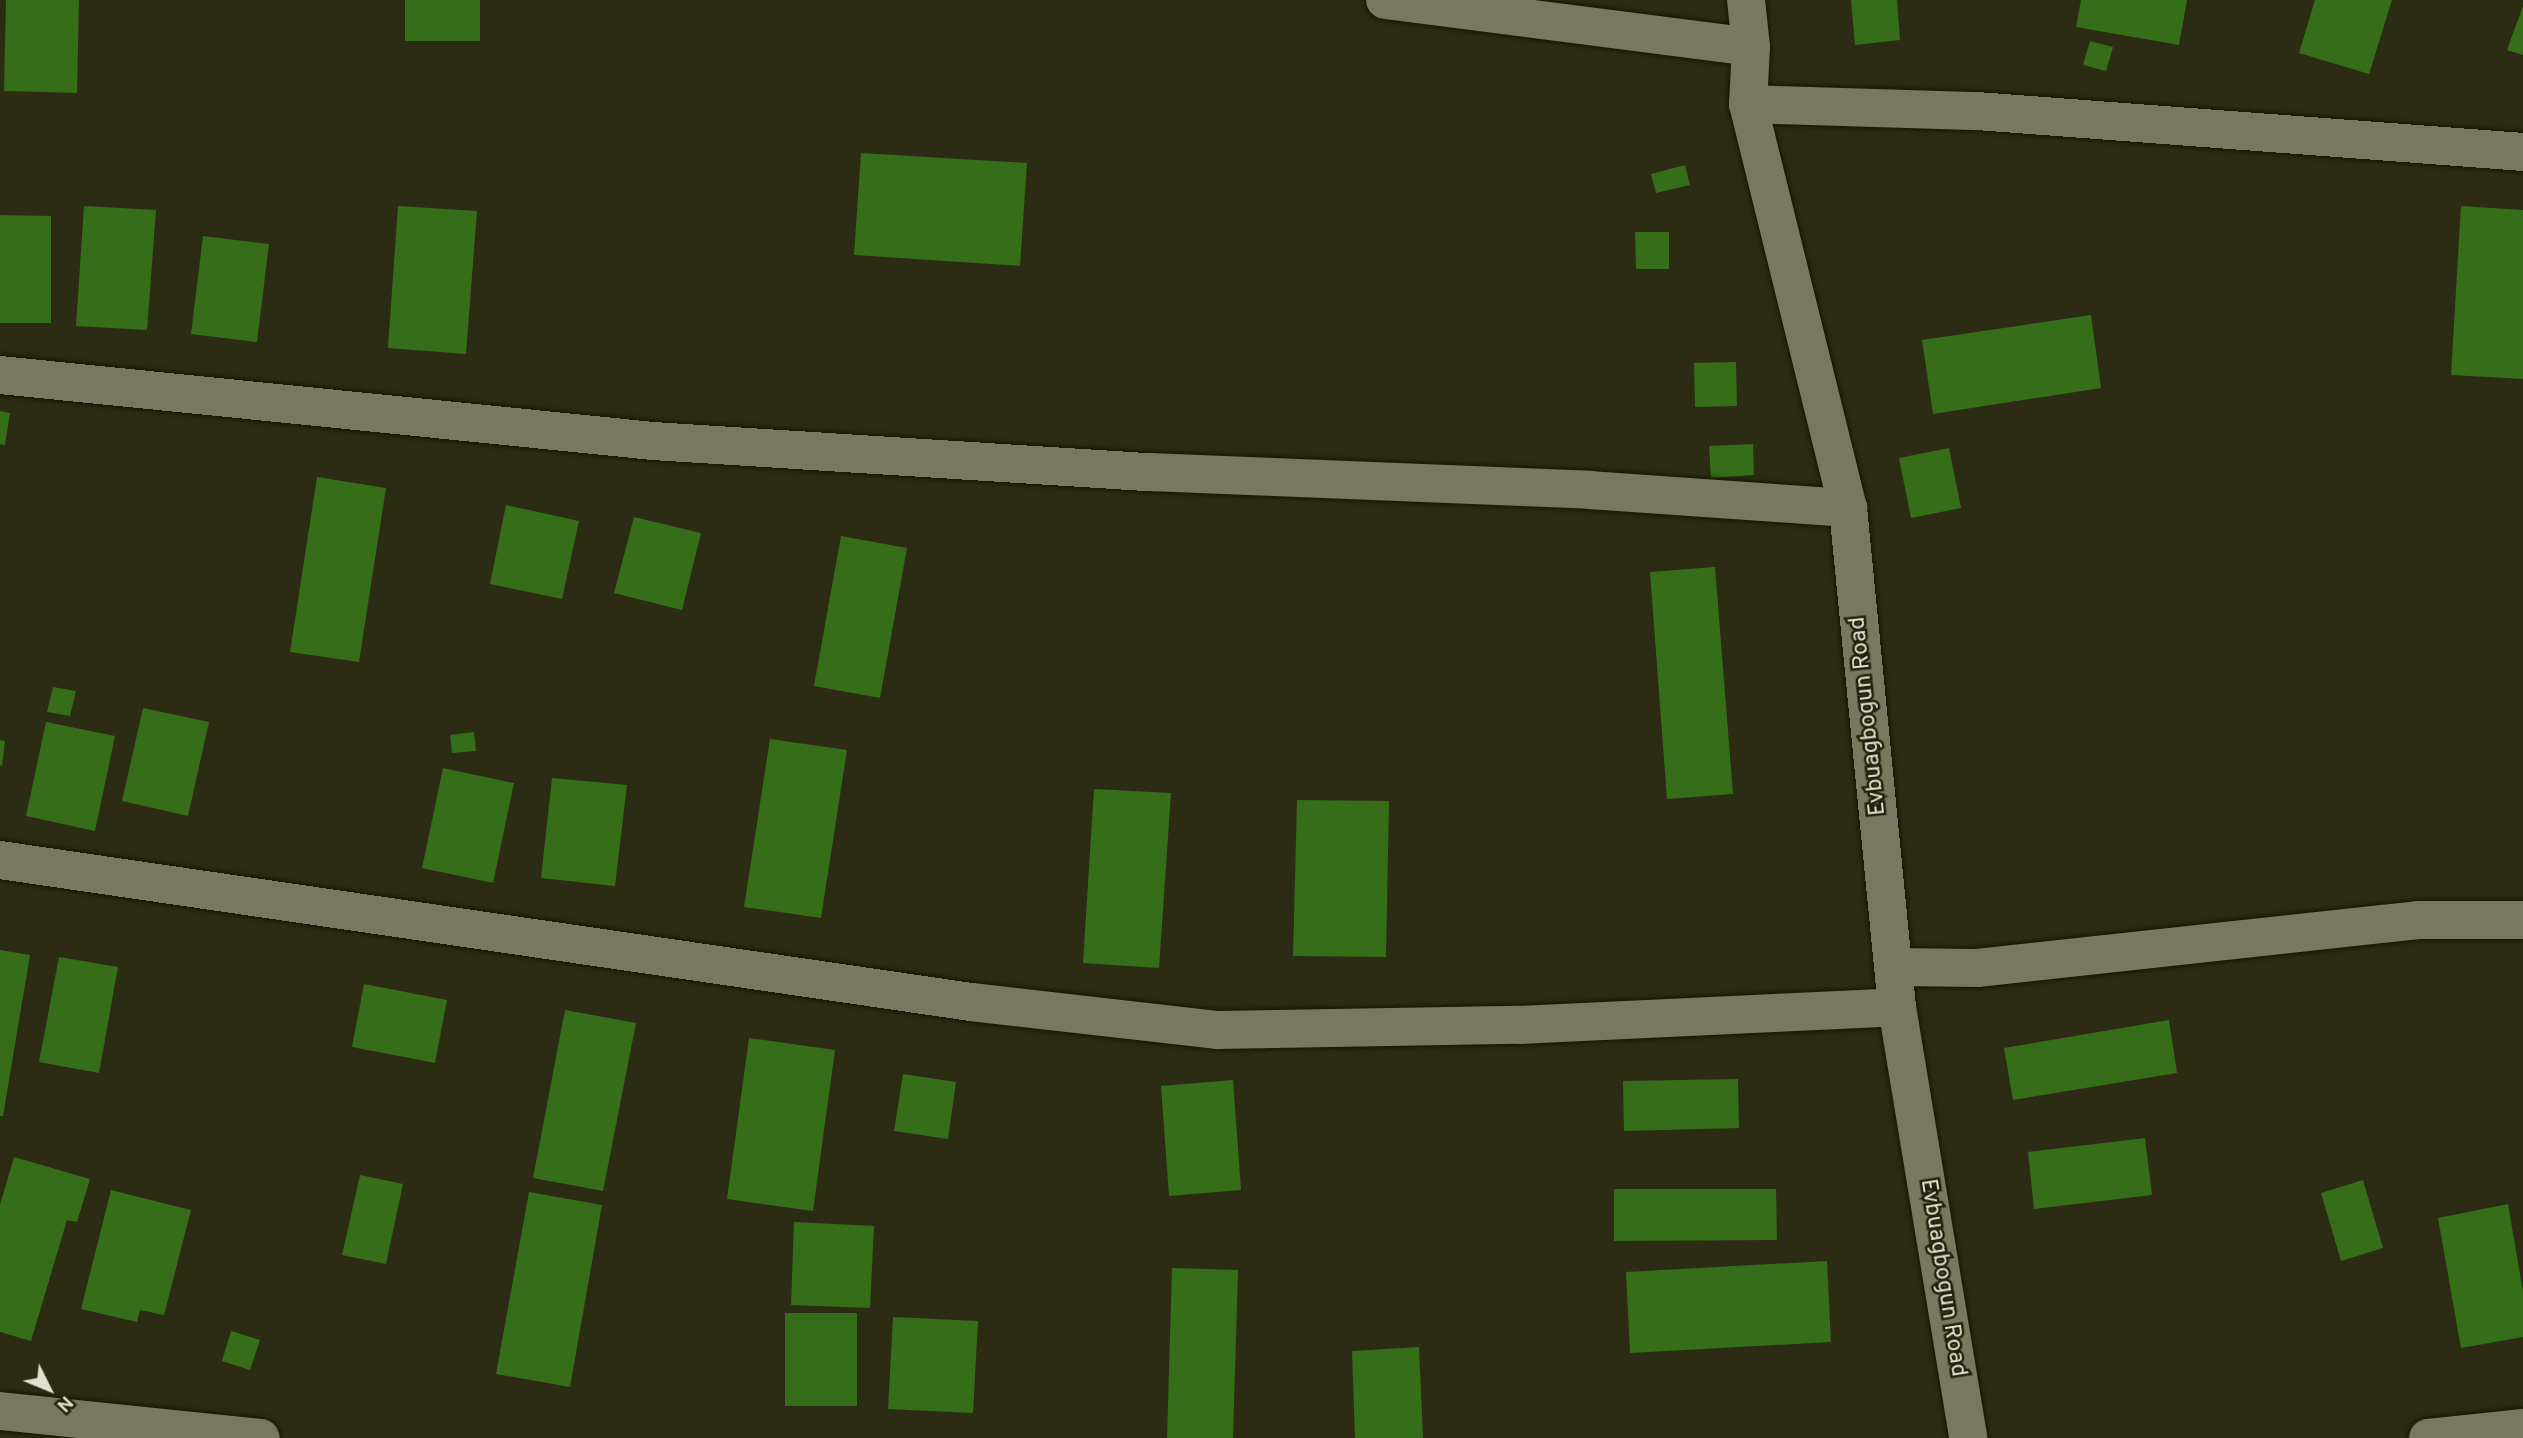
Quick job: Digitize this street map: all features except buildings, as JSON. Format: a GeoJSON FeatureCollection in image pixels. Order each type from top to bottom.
{"type":"FeatureCollection","features":[{"type":"Feature","properties":{"kind":"street"},"geometry":{"type":"LineString","coordinates":[[1385,0],[1751,47]]}},
{"type":"Feature","properties":{"kind":"street","name":"Evbuagbogun Road"},"geometry":{"type":"LineString","coordinates":[[1746,0],[1751,47],[1748,104],[1848,508],[1897,1007],[1968,1438]]}},
{"type":"Feature","properties":{"kind":"street"},"geometry":{"type":"LineString","coordinates":[[1748,104],[1977,111],[2523,152]]}},
{"type":"Feature","properties":{"kind":"street"},"geometry":{"type":"LineString","coordinates":[[0,375],[653,441],[1150,472],[1590,490],[1848,508]]}},
{"type":"Feature","properties":{"kind":"street"},"geometry":{"type":"LineString","coordinates":[[0,860],[971,1002],[1218,1030],[1519,1025],[1897,1007]]}},
{"type":"Feature","properties":{"kind":"street"},"geometry":{"type":"LineString","coordinates":[[1893,967],[1978,968],[2418,920],[2523,920]]}},
{"type":"Feature","properties":{"kind":"street"},"geometry":{"type":"LineString","coordinates":[[0,1410],[261,1438]]}},
{"type":"Feature","properties":{"kind":"street"},"geometry":{"type":"LineString","coordinates":[[2428,1438],[2523,1428]]}}]}
